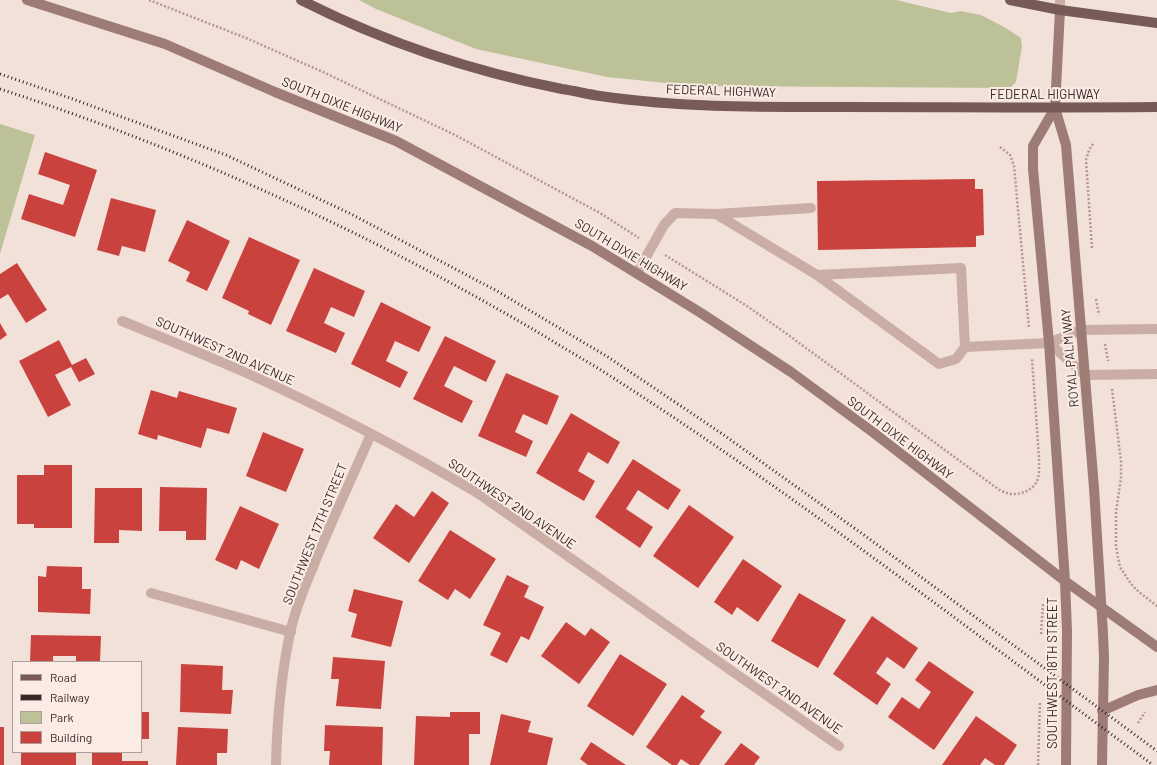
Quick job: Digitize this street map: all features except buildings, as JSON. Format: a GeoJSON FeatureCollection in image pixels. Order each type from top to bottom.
{"type":"FeatureCollection","features":[{"type":"Feature","properties":{"kind":"main road","name":"SOUTH DIXIE HIGHWAY"},"geometry":{"type":"LineString","coordinates":[[27,0],[165,44],[275,92],[396,140],[592,246],[702,313],[791,372],[1066,581],[1157,647]]}},
{"type":"Feature","properties":{"kind":"main road","name":"FEDERAL HIGHWAY"},"geometry":{"type":"LineString","coordinates":[[301,0],[358,27],[410,48],[477,69],[531,83],[600,96],[655,102],[724,106],[1055,108],[1157,107]]}},
{"type":"Feature","properties":{"kind":"main road"},"geometry":{"type":"LineString","coordinates":[[1010,0],[1060,5],[1157,23]]}},
{"type":"Feature","properties":{"kind":"main road","name":"ROYAL PALM WAY"},"geometry":{"type":"LineString","coordinates":[[1060,5],[1055,108],[1066,145],[1094,488],[1101,607]]}},
{"type":"Feature","properties":{"kind":"main road","name":"ROYAL PALM WAY"},"geometry":{"type":"LineString","coordinates":[[1055,108],[1033,146],[1033,170],[1049,343],[1066,581]]}},
{"type":"Feature","properties":{"kind":"main road","name":"SOUTHWEST 18TH STREET"},"geometry":{"type":"LineString","coordinates":[[1066,581],[1066,765]]}},
{"type":"Feature","properties":{"kind":"main road"},"geometry":{"type":"LineString","coordinates":[[1101,607],[1104,658],[1102,765]]}},
{"type":"Feature","properties":{"kind":"main road"},"geometry":{"type":"LineString","coordinates":[[1102,711],[1138,695],[1157,690]]}},
{"type":"Feature","properties":{"kind":"street"},"geometry":{"type":"LineString","coordinates":[[637,273],[664,226],[675,213],[716,214],[811,208]]}},
{"type":"Feature","properties":{"kind":"street"},"geometry":{"type":"LineString","coordinates":[[716,214],[817,275],[939,364],[956,359],[965,348],[961,268],[817,275]]}},
{"type":"Feature","properties":{"kind":"street","name":"SOUTHWEST 2ND AVENUE"},"geometry":{"type":"LineString","coordinates":[[122,321],[239,370],[340,418],[435,468],[479,494],[839,746]]}},
{"type":"Feature","properties":{"kind":"street"},"geometry":{"type":"LineString","coordinates":[[965,348],[1049,343],[1081,330],[1157,330]]}},
{"type":"Feature","properties":{"kind":"street"},"geometry":{"type":"LineString","coordinates":[[1049,343],[1085,375],[1157,374]]}},
{"type":"Feature","properties":{"kind":"street","name":"SOUTHWEST 17TH STREET"},"geometry":{"type":"LineString","coordinates":[[276,765],[277,725],[290,632],[320,550],[371,434]]}},
{"type":"Feature","properties":{"kind":"street"},"geometry":{"type":"LineString","coordinates":[[151,593],[290,632]]}},
{"type":"Feature","properties":{"kind":"path"},"geometry":{"type":"LineString","coordinates":[[149,0],[253,41],[323,72],[455,135],[600,213],[747,306],[998,489],[1008,494],[1023,494],[1036,483],[1039,458],[1031,344],[1014,166],[1010,156],[1000,147]]}},
{"type":"Feature","properties":{"kind":"path"},"geometry":{"type":"LineString","coordinates":[[1041,634],[1043,604]]}},
{"type":"Feature","properties":{"kind":"path"},"geometry":{"type":"LineString","coordinates":[[1038,765],[1040,702]]}},
{"type":"Feature","properties":{"kind":"path"},"geometry":{"type":"LineString","coordinates":[[1138,723],[1145,712]]}},
{"type":"Feature","properties":{"kind":"green space"},"geometry":{"type":"Polygon","coordinates":[[[359,0],[896,0],[951,13],[960,11],[981,15],[1021,38],[1022,46],[1016,82],[1010,88],[696,86],[607,77],[476,49],[376,9],[359,0]]]}},
{"type":"Feature","properties":{"kind":"green space"},"geometry":{"type":"Polygon","coordinates":[[[0,124],[35,135],[0,254],[0,124]]]}},
{"type":"Feature","properties":{"kind":"railway"},"geometry":{"type":"LineString","coordinates":[[0,74],[226,155],[351,214],[497,291],[608,357],[721,433],[864,535],[1157,751]]}},
{"type":"Feature","properties":{"kind":"railway"},"geometry":{"type":"LineString","coordinates":[[0,89],[71,113],[142,140],[280,198],[415,264],[546,337],[604,372],[675,418],[813,514],[1153,765]]}}]}
